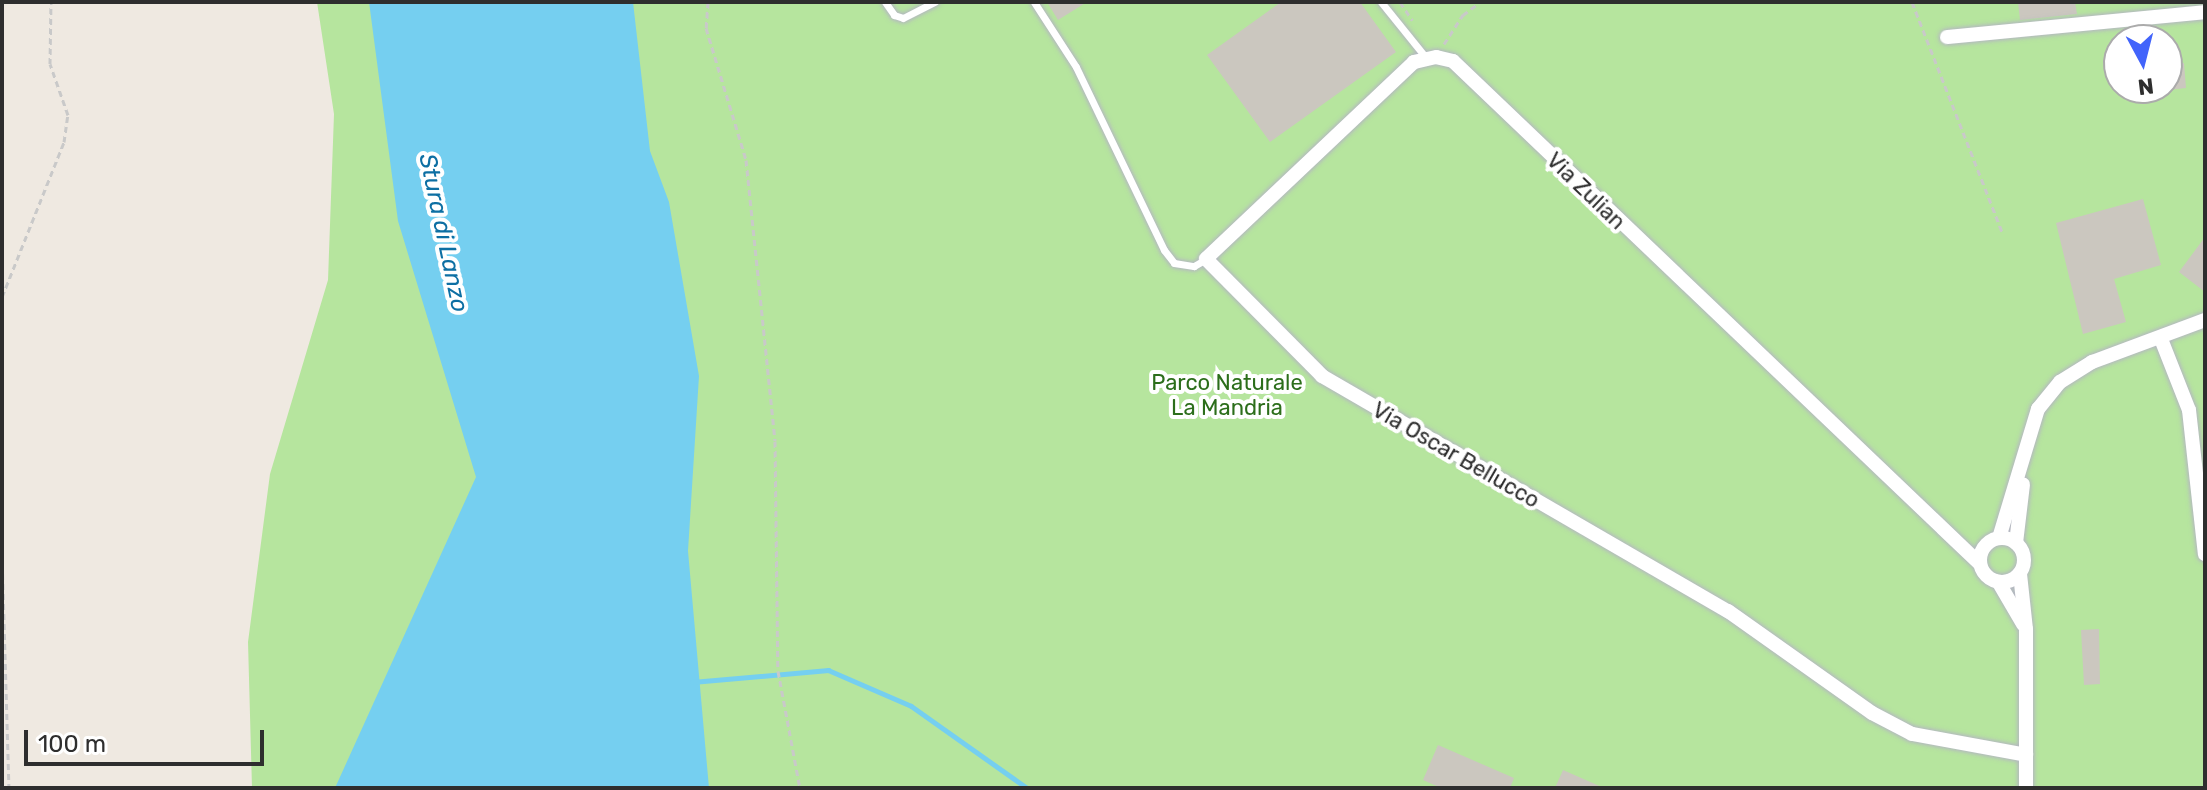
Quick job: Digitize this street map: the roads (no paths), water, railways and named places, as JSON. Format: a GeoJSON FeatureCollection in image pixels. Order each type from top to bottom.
{"type":"FeatureCollection","features":[{"type":"Feature","properties":{"kind":"street"},"geometry":{"type":"LineString","coordinates":[[1947,37],[2205,12]]}},
{"type":"Feature","properties":{"kind":"street"},"geometry":{"type":"LineString","coordinates":[[1206,259],[1414,62],[1432,58]]}},
{"type":"Feature","properties":{"kind":"street","name":"Via Zulian"},"geometry":{"type":"LineString","coordinates":[[1432,58],[1453,61],[1979,563]]}},
{"type":"Feature","properties":{"kind":"street","name":"Via Oscar Bellucco"},"geometry":{"type":"LineString","coordinates":[[1206,259],[1322,376],[1728,611],[1872,713],[1912,734],[2026,755]]}},
{"type":"Feature","properties":{"kind":"street"},"geometry":{"type":"LineString","coordinates":[[2026,629],[1999,583],[1990,580],[1979,563],[1993,540],[2026,456],[2038,409],[2060,382],[2092,362],[2161,339],[2205,320]]}},
{"type":"Feature","properties":{"kind":"street"},"geometry":{"type":"LineString","coordinates":[[2161,339],[2189,410],[2205,554]]}},
{"type":"Feature","properties":{"kind":"street"},"geometry":{"type":"LineString","coordinates":[[2026,456],[2016,543],[2023,552],[2020,574],[2026,629],[2026,788]]}},
{"type":"Feature","properties":{"kind":"street"},"geometry":{"type":"LineString","coordinates":[[1957,543],[1993,540],[2016,543]]}},
{"type":"Feature","properties":{"kind":"street"},"geometry":{"type":"LineString","coordinates":[[1999,583],[2020,574]]}},
{"type":"Feature","properties":{"kind":"lane"},"geometry":{"type":"LineString","coordinates":[[885,2],[894,15],[903,18],[935,2]]}},
{"type":"Feature","properties":{"kind":"lane"},"geometry":{"type":"LineString","coordinates":[[1034,2],[1076,67],[1157,240],[1174,263],[1194,266],[1206,259]]}},
{"type":"Feature","properties":{"kind":"lane"},"geometry":{"type":"LineString","coordinates":[[1381,2],[1432,58]]}},
{"type":"Feature","properties":{"kind":"water","name":"Stura di Lanzo"},"geometry":{"type":"Polygon","coordinates":[[[369,2],[633,2],[650,151],[669,202],[699,376],[688,551],[709,788],[335,788],[476,477],[398,221],[369,2]]]}},
{"type":"Feature","properties":{"kind":"waterway"},"geometry":{"type":"LineString","coordinates":[[692,682],[828,670],[911,706],[1027,788]]}},
{"type":"Feature","properties":{"kind":"park label","name":"Parco Naturale La Mandria"},"geometry":{"type":"Point","coordinates":[1227,394]}}]}
